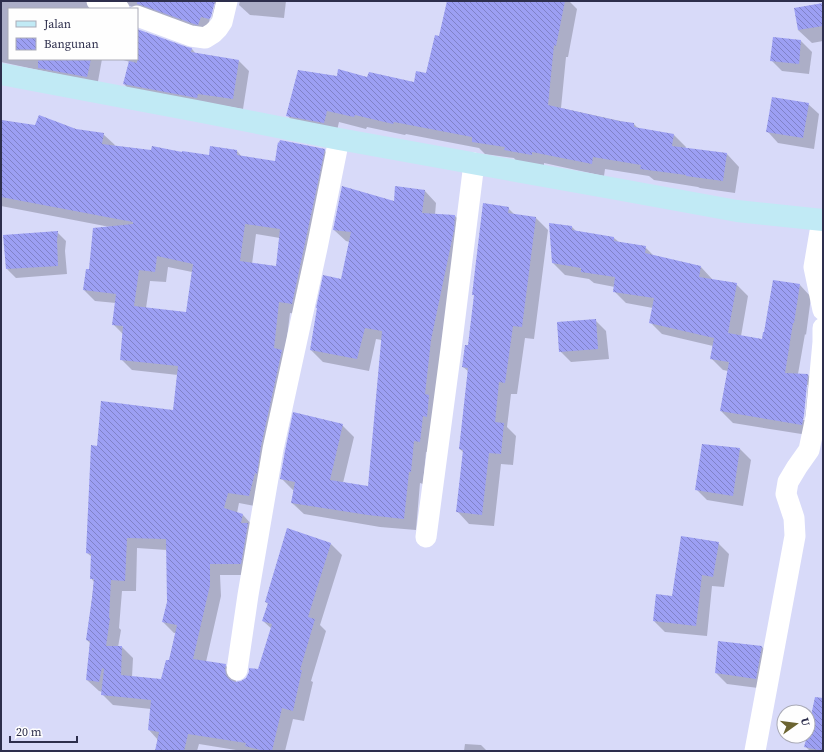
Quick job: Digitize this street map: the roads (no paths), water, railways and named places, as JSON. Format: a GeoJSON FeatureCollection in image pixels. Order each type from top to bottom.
{"type":"FeatureCollection","features":[{"type":"Feature","properties":{"kind":"main road"},"geometry":{"type":"LineString","coordinates":[[1,74],[339,139],[737,211],[823,220]]}},
{"type":"Feature","properties":{"kind":"street"},"geometry":{"type":"LineString","coordinates":[[97,1],[116,8]]}},
{"type":"Feature","properties":{"kind":"street"},"geometry":{"type":"LineString","coordinates":[[138,16],[191,36],[205,38],[213,33],[222,22],[228,1]]}},
{"type":"Feature","properties":{"kind":"street"},"geometry":{"type":"LineString","coordinates":[[237,670],[248,595],[273,449],[339,139]]}},
{"type":"Feature","properties":{"kind":"street"},"geometry":{"type":"LineString","coordinates":[[426,537],[474,163]]}},
{"type":"Feature","properties":{"kind":"street"},"geometry":{"type":"LineString","coordinates":[[823,220],[814,267],[823,310]]}},
{"type":"Feature","properties":{"kind":"street"},"geometry":{"type":"LineString","coordinates":[[755,751],[795,536],[794,518],[786,494],[788,482],[809,450],[816,417],[823,328]]}}]}
